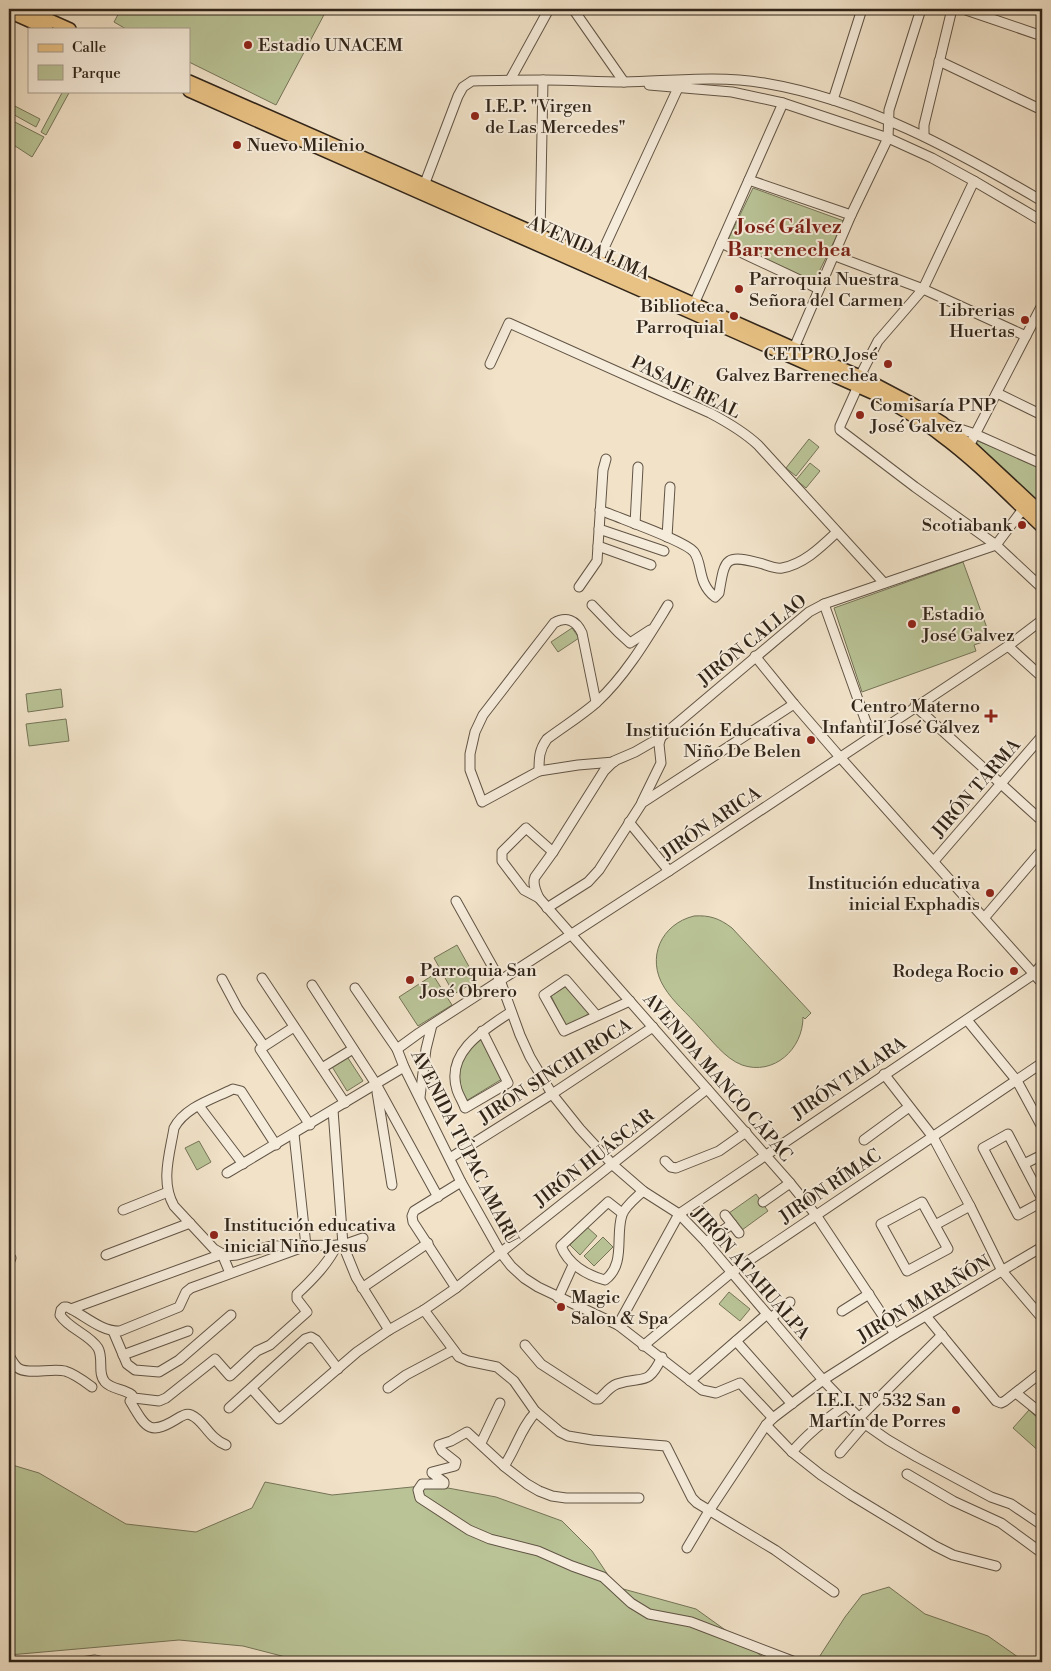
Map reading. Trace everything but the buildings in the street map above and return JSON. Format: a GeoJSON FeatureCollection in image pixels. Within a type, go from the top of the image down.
{"type":"FeatureCollection","features":[{"type":"Feature","properties":{"kind":"main road"},"geometry":{"type":"LineString","coordinates":[[25,9],[68,28]]}},
{"type":"Feature","properties":{"kind":"main road"},"geometry":{"type":"LineString","coordinates":[[9,12],[45,28]]}},
{"type":"Feature","properties":{"kind":"main road"},"geometry":{"type":"LineString","coordinates":[[190,81],[423,189]]}},
{"type":"Feature","properties":{"kind":"main road"},"geometry":{"type":"LineString","coordinates":[[190,91],[423,189]]}},
{"type":"Feature","properties":{"kind":"main road","name":"AVENIDA LIMA"},"geometry":{"type":"LineString","coordinates":[[423,189],[540,235],[794,348],[859,381],[967,450],[1042,513]]}},
{"type":"Feature","properties":{"kind":"main road","name":"AVENIDA LIMA"},"geometry":{"type":"LineString","coordinates":[[423,189],[913,404],[942,424],[1042,527]]}},
{"type":"Feature","properties":{"kind":"street"},"geometry":{"type":"LineString","coordinates":[[510,80],[549,9]]}},
{"type":"Feature","properties":{"kind":"street"},"geometry":{"type":"LineString","coordinates":[[573,9],[624,82]]}},
{"type":"Feature","properties":{"kind":"street"},"geometry":{"type":"LineString","coordinates":[[833,100],[862,9]]}},
{"type":"Feature","properties":{"kind":"street"},"geometry":{"type":"LineString","coordinates":[[794,348],[851,215],[888,138],[889,110],[921,9]]}},
{"type":"Feature","properties":{"kind":"street"},"geometry":{"type":"LineString","coordinates":[[924,136],[924,125],[952,9]]}},
{"type":"Feature","properties":{"kind":"street"},"geometry":{"type":"LineString","coordinates":[[963,9],[1042,36]]}},
{"type":"Feature","properties":{"kind":"street"},"geometry":{"type":"LineString","coordinates":[[939,61],[1042,110]]}},
{"type":"Feature","properties":{"kind":"street"},"geometry":{"type":"LineString","coordinates":[[624,82],[687,78],[737,79],[790,88],[833,100],[888,120],[924,136],[1042,201]]}},
{"type":"Feature","properties":{"kind":"street"},"geometry":{"type":"LineString","coordinates":[[540,235],[543,80]]}},
{"type":"Feature","properties":{"kind":"street"},"geometry":{"type":"LineString","coordinates":[[423,189],[463,87],[472,81],[624,82],[732,92],[783,103],[888,138],[932,158],[1042,221]]}},
{"type":"Feature","properties":{"kind":"street"},"geometry":{"type":"LineString","coordinates":[[598,261],[678,88]]}},
{"type":"Feature","properties":{"kind":"street"},"geometry":{"type":"LineString","coordinates":[[694,304],[783,103]]}},
{"type":"Feature","properties":{"kind":"street"},"geometry":{"type":"LineString","coordinates":[[749,180],[851,215]]}},
{"type":"Feature","properties":{"kind":"street"},"geometry":{"type":"LineString","coordinates":[[974,181],[923,289],[878,341],[859,381],[840,430],[915,487],[996,544],[1042,588]]}},
{"type":"Feature","properties":{"kind":"street"},"geometry":{"type":"LineString","coordinates":[[721,243],[819,289]]}},
{"type":"Feature","properties":{"kind":"street"},"geometry":{"type":"LineString","coordinates":[[834,256],[923,289],[1026,336]]}},
{"type":"Feature","properties":{"kind":"street"},"geometry":{"type":"LineString","coordinates":[[967,450],[1041,310]]}},
{"type":"Feature","properties":{"kind":"street","name":"PASAJE REAL"},"geometry":{"type":"LineString","coordinates":[[490,364],[509,323],[710,413],[747,435],[884,583]]}},
{"type":"Feature","properties":{"kind":"street"},"geometry":{"type":"LineString","coordinates":[[997,393],[1042,415]]}},
{"type":"Feature","properties":{"kind":"street"},"geometry":{"type":"LineString","coordinates":[[942,424],[975,434],[1042,464]]}},
{"type":"Feature","properties":{"kind":"street"},"geometry":{"type":"LineString","coordinates":[[579,587],[595,565],[603,470],[606,459]]}},
{"type":"Feature","properties":{"kind":"street"},"geometry":{"type":"LineString","coordinates":[[635,524],[638,467]]}},
{"type":"Feature","properties":{"kind":"street"},"geometry":{"type":"LineString","coordinates":[[667,537],[670,488]]}},
{"type":"Feature","properties":{"kind":"street"},"geometry":{"type":"LineString","coordinates":[[996,544],[1023,509]]}},
{"type":"Feature","properties":{"kind":"street"},"geometry":{"type":"LineString","coordinates":[[600,510],[667,537],[692,550],[696,556],[701,578],[715,597],[719,593],[724,567],[727,562],[733,559],[748,560],[775,568],[783,568],[807,558],[837,532]]}},
{"type":"Feature","properties":{"kind":"street"},"geometry":{"type":"LineString","coordinates":[[599,529],[664,551]]}},
{"type":"Feature","properties":{"kind":"street","name":"JIRÓN CALLAO"},"geometry":{"type":"LineString","coordinates":[[614,762],[661,736],[809,612],[824,604],[996,544]]}},
{"type":"Feature","properties":{"kind":"street"},"geometry":{"type":"LineString","coordinates":[[598,546],[651,565]]}},
{"type":"Feature","properties":{"kind":"street"},"geometry":{"type":"LineString","coordinates":[[824,604],[871,736]]}},
{"type":"Feature","properties":{"kind":"street"},"geometry":{"type":"LineString","coordinates":[[592,605],[630,643],[653,629]]}},
{"type":"Feature","properties":{"kind":"street"},"geometry":{"type":"LineString","coordinates":[[539,771],[539,756],[547,739],[596,702],[639,651],[668,605]]}},
{"type":"Feature","properties":{"kind":"street"},"geometry":{"type":"LineString","coordinates":[[596,702],[579,626],[572,620],[565,618],[560,620],[554,623],[484,715],[474,732],[470,754],[470,770],[482,802],[539,771],[614,762]]}},
{"type":"Feature","properties":{"kind":"street","name":"JIRÓN ARICA"},"geometry":{"type":"LineString","coordinates":[[396,1049],[1008,646],[1042,620]]}},
{"type":"Feature","properties":{"kind":"street"},"geometry":{"type":"LineString","coordinates":[[1008,646],[1042,677]]}},
{"type":"Feature","properties":{"kind":"street"},"geometry":{"type":"LineString","coordinates":[[756,656],[839,756],[985,917],[1042,983]]}},
{"type":"Feature","properties":{"kind":"street"},"geometry":{"type":"LineString","coordinates":[[642,803],[794,704]]}},
{"type":"Feature","properties":{"kind":"street"},"geometry":{"type":"LineString","coordinates":[[916,706],[1042,821]]}},
{"type":"Feature","properties":{"kind":"street"},"geometry":{"type":"LineString","coordinates":[[547,908],[588,882],[598,870],[642,803],[658,770],[661,762],[659,744],[661,736]]}},
{"type":"Feature","properties":{"kind":"street","name":"JIRÓN TARMA"},"geometry":{"type":"LineString","coordinates":[[934,861],[1042,736]]}},
{"type":"Feature","properties":{"kind":"street"},"geometry":{"type":"LineString","coordinates":[[539,898],[534,881],[604,771],[614,762]]}},
{"type":"Feature","properties":{"kind":"street"},"geometry":{"type":"LineString","coordinates":[[658,770],[671,784]]}},
{"type":"Feature","properties":{"kind":"street"},"geometry":{"type":"LineString","coordinates":[[629,822],[669,871]]}},
{"type":"Feature","properties":{"kind":"street","name":"AVENIDA MANCO CÁPAC"},"geometry":{"type":"LineString","coordinates":[[553,852],[526,828],[502,852],[501,856],[502,861],[524,890],[539,898],[790,1183],[816,1215],[895,1334]]}},
{"type":"Feature","properties":{"kind":"street"},"geometry":{"type":"LineString","coordinates":[[985,917],[1042,850]]}},
{"type":"Feature","properties":{"kind":"street","name":"JIRÓN ATAHUALPA"},"geometry":{"type":"LineString","coordinates":[[456,901],[500,980],[530,1057],[552,1094],[612,1165],[643,1191],[679,1214],[706,1242],[823,1380],[862,1421],[888,1440],[917,1457],[991,1497],[1011,1504],[1042,1525]]}},
{"type":"Feature","properties":{"kind":"street","name":"JIRÓN TALARA"},"geometry":{"type":"LineString","coordinates":[[618,1325],[679,1214],[1034,974],[1042,964]]}},
{"type":"Feature","properties":{"kind":"street"},"geometry":{"type":"LineString","coordinates":[[262,978],[345,1103]]}},
{"type":"Feature","properties":{"kind":"street"},"geometry":{"type":"LineString","coordinates":[[222,979],[238,1009],[264,1046]]}},
{"type":"Feature","properties":{"kind":"street"},"geometry":{"type":"LineString","coordinates":[[597,1016],[566,980],[544,995],[564,1031],[597,1016],[630,1001]]}},
{"type":"Feature","properties":{"kind":"street"},"geometry":{"type":"LineString","coordinates":[[312,985],[376,1084],[438,1197]]}},
{"type":"Feature","properties":{"kind":"street","name":"AVENIDA TÚPAC AMARU"},"geometry":{"type":"LineString","coordinates":[[355,988],[396,1049],[461,1182],[511,1266],[524,1278],[558,1298],[618,1325],[702,1390],[716,1393],[740,1383],[770,1421]]}},
{"type":"Feature","properties":{"kind":"street"},"geometry":{"type":"LineString","coordinates":[[482,1031],[508,1083],[465,1108],[456,1089],[455,1074],[460,1057],[472,1040],[482,1031],[511,1012]]}},
{"type":"Feature","properties":{"kind":"street"},"geometry":{"type":"LineString","coordinates":[[967,1020],[1017,1081],[1042,1127]]}},
{"type":"Feature","properties":{"kind":"street"},"geometry":{"type":"LineString","coordinates":[[420,1098],[426,1049],[432,1025]]}},
{"type":"Feature","properties":{"kind":"street"},"geometry":{"type":"LineString","coordinates":[[294,1026],[260,1049],[310,1125]]}},
{"type":"Feature","properties":{"kind":"street","name":"JIRÓN SINCHI ROCA"},"geometry":{"type":"LineString","coordinates":[[450,1158],[552,1094],[652,1027]]}},
{"type":"Feature","properties":{"kind":"street"},"geometry":{"type":"LineString","coordinates":[[322,1068],[353,1049]]}},
{"type":"Feature","properties":{"kind":"street","name":"JIRÓN RÍMAC"},"geometry":{"type":"LineString","coordinates":[[643,1346],[732,1272],[1042,1063]]}},
{"type":"Feature","properties":{"kind":"street"},"geometry":{"type":"LineString","coordinates":[[228,1173],[404,1067]]}},
{"type":"Feature","properties":{"kind":"street"},"geometry":{"type":"LineString","coordinates":[[884,1074],[933,1137],[1002,1271],[1042,1318]]}},
{"type":"Feature","properties":{"kind":"street"},"geometry":{"type":"LineString","coordinates":[[376,1084],[392,1185]]}},
{"type":"Feature","properties":{"kind":"street"},"geometry":{"type":"LineString","coordinates":[[276,1145],[238,1089],[233,1089],[184,1114],[174,1128],[167,1175],[168,1192],[174,1206],[214,1249],[222,1254],[232,1256],[270,1246],[340,1245],[363,1238]]}},
{"type":"Feature","properties":{"kind":"street","name":"JIRÓN HUÁSCAR"},"geometry":{"type":"LineString","coordinates":[[252,1389],[279,1419],[357,1352],[456,1288],[707,1089]]}},
{"type":"Feature","properties":{"kind":"street"},"geometry":{"type":"LineString","coordinates":[[200,1106],[243,1164]]}},
{"type":"Feature","properties":{"kind":"street"},"geometry":{"type":"LineString","coordinates":[[864,1140],[909,1107]]}},
{"type":"Feature","properties":{"kind":"street"},"geometry":{"type":"LineString","coordinates":[[333,1110],[340,1245],[362,1288],[389,1330]]}},
{"type":"Feature","properties":{"kind":"street"},"geometry":{"type":"LineString","coordinates":[[665,1161],[671,1167],[681,1166],[718,1151],[746,1132]]}},
{"type":"Feature","properties":{"kind":"street"},"geometry":{"type":"LineString","coordinates":[[294,1134],[306,1246]]}},
{"type":"Feature","properties":{"kind":"street"},"geometry":{"type":"LineString","coordinates":[[1008,1134],[1042,1200],[1018,1215],[983,1148],[1008,1134]]}},
{"type":"Feature","properties":{"kind":"street"},"geometry":{"type":"LineString","coordinates":[[1024,1164],[1042,1154]]}},
{"type":"Feature","properties":{"kind":"street"},"geometry":{"type":"LineString","coordinates":[[456,1288],[428,1242],[413,1222],[412,1216],[414,1211],[461,1182]]}},
{"type":"Feature","properties":{"kind":"street"},"geometry":{"type":"LineString","coordinates":[[763,1202],[790,1183]]}},
{"type":"Feature","properties":{"kind":"street"},"geometry":{"type":"LineString","coordinates":[[622,1213],[608,1202],[561,1246],[573,1265],[599,1278],[605,1280],[608,1277],[618,1258],[622,1213],[643,1191]]}},
{"type":"Feature","properties":{"kind":"street"},"geometry":{"type":"LineString","coordinates":[[123,1210],[168,1192]]}},
{"type":"Feature","properties":{"kind":"street"},"geometry":{"type":"LineString","coordinates":[[922,1202],[935,1225],[948,1249],[907,1272],[881,1224],[922,1202]]}},
{"type":"Feature","properties":{"kind":"street"},"geometry":{"type":"LineString","coordinates":[[935,1225],[970,1206]]}},
{"type":"Feature","properties":{"kind":"street"},"geometry":{"type":"LineString","coordinates":[[725,1215],[739,1233]]}},
{"type":"Feature","properties":{"kind":"street"},"geometry":{"type":"LineString","coordinates":[[106,1255],[190,1223]]}},
{"type":"Feature","properties":{"kind":"street"},"geometry":{"type":"LineString","coordinates":[[706,1242],[732,1224]]}},
{"type":"Feature","properties":{"kind":"street"},"geometry":{"type":"LineString","coordinates":[[362,1288],[428,1242]]}},
{"type":"Feature","properties":{"kind":"street"},"geometry":{"type":"LineString","coordinates":[[306,1246],[191,1288],[186,1292],[180,1307],[120,1331],[113,1331],[64,1307],[60,1315],[63,1320],[89,1339],[98,1350],[101,1357],[101,1374],[104,1381],[129,1393],[134,1398],[159,1401],[166,1398],[215,1359],[230,1376],[257,1351],[270,1345],[307,1312],[297,1299],[297,1294],[340,1245]]}},
{"type":"Feature","properties":{"kind":"street","name":"JIRÓN MARAÑÓN"},"geometry":{"type":"LineString","coordinates":[[770,1421],[823,1380],[895,1334],[1042,1246]]}},
{"type":"Feature","properties":{"kind":"street"},"geometry":{"type":"LineString","coordinates":[[222,1254],[230,1273]]}},
{"type":"Feature","properties":{"kind":"street"},"geometry":{"type":"LineString","coordinates":[[71,1309],[222,1254]]}},
{"type":"Feature","properties":{"kind":"street"},"geometry":{"type":"LineString","coordinates":[[558,1298],[573,1265]]}},
{"type":"Feature","properties":{"kind":"street"},"geometry":{"type":"LineString","coordinates":[[842,1311],[869,1294]]}},
{"type":"Feature","properties":{"kind":"street"},"geometry":{"type":"LineString","coordinates":[[690,1381],[736,1341],[790,1302]]}},
{"type":"Feature","properties":{"kind":"street"},"geometry":{"type":"LineString","coordinates":[[424,1310],[459,1357],[468,1361],[497,1367],[514,1381],[536,1412],[560,1432],[568,1436],[666,1446],[692,1498],[697,1503],[775,1550],[834,1592]]}},
{"type":"Feature","properties":{"kind":"street"},"geometry":{"type":"LineString","coordinates":[[113,1331],[127,1364],[135,1370],[159,1372],[179,1360],[231,1315]]}},
{"type":"Feature","properties":{"kind":"street"},"geometry":{"type":"LineString","coordinates":[[926,1316],[992,1398],[1000,1403],[1042,1372]]}},
{"type":"Feature","properties":{"kind":"street"},"geometry":{"type":"LineString","coordinates":[[123,1354],[188,1331]]}},
{"type":"Feature","properties":{"kind":"street"},"geometry":{"type":"LineString","coordinates":[[840,1453],[862,1421],[942,1335]]}},
{"type":"Feature","properties":{"kind":"street"},"geometry":{"type":"LineString","coordinates":[[229,1408],[305,1339],[311,1337],[316,1340],[338,1369]]}},
{"type":"Feature","properties":{"kind":"street"},"geometry":{"type":"LineString","coordinates":[[736,1341],[792,1404]]}},
{"type":"Feature","properties":{"kind":"street"},"geometry":{"type":"LineString","coordinates":[[525,1345],[541,1364],[595,1399],[602,1397],[608,1389],[617,1384],[643,1380],[650,1376],[662,1358]]}},
{"type":"Feature","properties":{"kind":"street"},"geometry":{"type":"LineString","coordinates":[[388,1388],[406,1375],[452,1350]]}},
{"type":"Feature","properties":{"kind":"street"},"geometry":{"type":"LineString","coordinates":[[9,1355],[16,1367],[23,1371],[52,1370],[66,1372],[83,1380],[92,1387]]}},
{"type":"Feature","properties":{"kind":"street"},"geometry":{"type":"LineString","coordinates":[[1016,1393],[1042,1414]]}},
{"type":"Feature","properties":{"kind":"street"},"geometry":{"type":"LineString","coordinates":[[134,1398],[130,1401],[140,1417],[150,1427],[157,1429],[165,1427],[188,1414],[193,1416],[212,1437],[226,1444]]}},
{"type":"Feature","properties":{"kind":"street"},"geometry":{"type":"LineString","coordinates":[[481,1444],[500,1403]]}},
{"type":"Feature","properties":{"kind":"street"},"geometry":{"type":"LineString","coordinates":[[792,1452],[816,1426],[846,1405]]}},
{"type":"Feature","properties":{"kind":"street"},"geometry":{"type":"LineString","coordinates":[[504,1466],[524,1427],[536,1412]]}},
{"type":"Feature","properties":{"kind":"street"},"geometry":{"type":"LineString","coordinates":[[687,1548],[709,1511],[770,1421],[792,1452],[821,1475],[851,1495],[953,1555],[996,1566]]}},
{"type":"Feature","properties":{"kind":"street"},"geometry":{"type":"LineString","coordinates":[[639,1498],[566,1498],[552,1496],[527,1484],[467,1432],[439,1445],[442,1451],[456,1462],[455,1466],[434,1470],[432,1473],[444,1484],[422,1484],[418,1490],[420,1498],[469,1530],[490,1539],[538,1551],[603,1577],[631,1603],[648,1614],[691,1622],[796,1662]]}},
{"type":"Feature","properties":{"kind":"street"},"geometry":{"type":"LineString","coordinates":[[906,1474],[953,1501],[1002,1523],[1042,1553]]}},
{"type":"Feature","properties":{"kind":"street"},"geometry":{"type":"LineString","coordinates":[[81,1662],[96,1660],[104,1662]]}},
{"type":"Feature","properties":{"kind":"street"},"geometry":{"type":"LineString","coordinates":[[222,1662],[248,1662]]}},
{"type":"Feature","properties":{"kind":"green space","name":"Estadio UNACEM"},"geometry":{"type":"Polygon","coordinates":[[[121,9],[322,9],[326,11],[276,105],[190,62],[190,28],[124,28],[114,22],[121,9]]]}},
{"type":"Feature","properties":{"kind":"green space"},"geometry":{"type":"Polygon","coordinates":[[[62,92],[69,92],[46,135],[41,132],[62,92]]]}},
{"type":"Feature","properties":{"kind":"green space"},"geometry":{"type":"Polygon","coordinates":[[[9,103],[40,119],[36,127],[9,112],[9,103]]]}},
{"type":"Feature","properties":{"kind":"green space"},"geometry":{"type":"Polygon","coordinates":[[[9,119],[44,137],[32,157],[9,142],[9,119]]]}},
{"type":"Feature","properties":{"kind":"green space"},"geometry":{"type":"Polygon","coordinates":[[[753,188],[844,221],[813,284],[727,242],[753,188]]]}},
{"type":"Feature","properties":{"kind":"green space"},"geometry":{"type":"Polygon","coordinates":[[[809,439],[819,447],[796,476],[786,468],[809,439]]]}},
{"type":"Feature","properties":{"kind":"green space"},"geometry":{"type":"Polygon","coordinates":[[[978,441],[1042,467],[1042,506],[976,444],[978,441]]]}},
{"type":"Feature","properties":{"kind":"green space"},"geometry":{"type":"Polygon","coordinates":[[[810,463],[820,471],[806,488],[796,480],[810,463]]]}},
{"type":"Feature","properties":{"kind":"green space","name":"Estadio José Galvez"},"geometry":{"type":"Polygon","coordinates":[[[963,562],[991,639],[974,645],[976,651],[862,692],[834,608],[963,562]]]}},
{"type":"Feature","properties":{"kind":"green space"},"geometry":{"type":"Polygon","coordinates":[[[572,628],[579,638],[558,652],[551,642],[572,628]]]}},
{"type":"Feature","properties":{"kind":"green space"},"geometry":{"type":"Polygon","coordinates":[[[61,689],[63,707],[28,712],[26,694],[61,689]]]}},
{"type":"Feature","properties":{"kind":"green space"},"geometry":{"type":"Polygon","coordinates":[[[66,719],[69,741],[29,746],[26,724],[66,719]]]}},
{"type":"Feature","properties":{"kind":"green space"},"geometry":{"type":"Polygon","coordinates":[[[694,916],[714,918],[732,928],[811,1013],[805,1019],[803,1017],[802,1029],[792,1049],[775,1063],[765,1067],[754,1067],[742,1065],[730,1058],[676,1003],[664,987],[656,965],[660,944],[665,934],[673,926],[682,920],[694,916]]]}},
{"type":"Feature","properties":{"kind":"green space"},"geometry":{"type":"Polygon","coordinates":[[[457,945],[477,981],[454,994],[434,958],[457,945]]]}},
{"type":"Feature","properties":{"kind":"green space"},"geometry":{"type":"Polygon","coordinates":[[[433,975],[452,1005],[418,1026],[399,997],[433,975]]]}},
{"type":"Feature","properties":{"kind":"green space"},"geometry":{"type":"Polygon","coordinates":[[[565,987],[590,1013],[567,1027],[551,996],[565,987]]]}},
{"type":"Feature","properties":{"kind":"green space"},"geometry":{"type":"Polygon","coordinates":[[[483,1036],[502,1079],[466,1101],[460,1079],[461,1062],[467,1051],[483,1036]]]}},
{"type":"Feature","properties":{"kind":"green space"},"geometry":{"type":"Polygon","coordinates":[[[346,1055],[363,1081],[347,1091],[331,1065],[346,1055]]]}},
{"type":"Feature","properties":{"kind":"green space"},"geometry":{"type":"Polygon","coordinates":[[[199,1141],[211,1162],[197,1170],[185,1148],[199,1141]]]}},
{"type":"Feature","properties":{"kind":"green space"},"geometry":{"type":"Polygon","coordinates":[[[756,1194],[768,1211],[742,1230],[729,1213],[756,1194]]]}},
{"type":"Feature","properties":{"kind":"green space"},"geometry":{"type":"Polygon","coordinates":[[[587,1227],[597,1236],[580,1255],[570,1245],[587,1227]]]}},
{"type":"Feature","properties":{"kind":"green space"},"geometry":{"type":"Polygon","coordinates":[[[603,1237],[613,1247],[594,1266],[584,1256],[603,1237]]]}},
{"type":"Feature","properties":{"kind":"green space"},"geometry":{"type":"Polygon","coordinates":[[[729,1292],[750,1309],[740,1321],[719,1304],[729,1292]]]}},
{"type":"Feature","properties":{"kind":"green space"},"geometry":{"type":"Polygon","coordinates":[[[1029,1410],[1042,1422],[1042,1454],[1013,1428],[1029,1410]]]}},
{"type":"Feature","properties":{"kind":"green space"},"geometry":{"type":"Polygon","coordinates":[[[9,1464],[39,1473],[126,1524],[196,1532],[252,1508],[265,1482],[332,1495],[432,1485],[496,1497],[562,1521],[592,1551],[616,1587],[696,1609],[770,1662],[305,1662],[243,1646],[179,1640],[9,1655],[9,1464]]]}},
{"type":"Feature","properties":{"kind":"green space"},"geometry":{"type":"Polygon","coordinates":[[[889,1587],[925,1614],[988,1636],[1025,1662],[816,1662],[845,1617],[862,1595],[889,1587]]]}},
{"type":"Feature","properties":{"kind":"place","name":"Estadio UNACEM"},"geometry":{"type":"Point","coordinates":[248,45]}},
{"type":"Feature","properties":{"kind":"place","name":"I.E.P. \"Virgen de Las Mercedes\""},"geometry":{"type":"Point","coordinates":[475,116]}},
{"type":"Feature","properties":{"kind":"place","name":"Nuevo Milenio"},"geometry":{"type":"Point","coordinates":[237,145]}},
{"type":"Feature","properties":{"kind":"place","name":"Parroquia Nuestra Señora del Carmen"},"geometry":{"type":"Point","coordinates":[739,289]}},
{"type":"Feature","properties":{"kind":"place","name":"Biblioteca Parroquial"},"geometry":{"type":"Point","coordinates":[734,316]}},
{"type":"Feature","properties":{"kind":"place","name":"Librerias Huertas"},"geometry":{"type":"Point","coordinates":[1025,320]}},
{"type":"Feature","properties":{"kind":"place","name":"CETPRO José Galvez Barrenechea"},"geometry":{"type":"Point","coordinates":[888,364]}},
{"type":"Feature","properties":{"kind":"place","name":"Comisaría PNP José Galvez"},"geometry":{"type":"Point","coordinates":[860,415]}},
{"type":"Feature","properties":{"kind":"place","name":"Scotiabank"},"geometry":{"type":"Point","coordinates":[1022,525]}},
{"type":"Feature","properties":{"kind":"place","name":"Estadio José Galvez"},"geometry":{"type":"Point","coordinates":[912,624]}},
{"type":"Feature","properties":{"kind":"place","name":"Centro Materno Infantil José Gálvez"},"geometry":{"type":"Point","coordinates":[991,716]}},
{"type":"Feature","properties":{"kind":"place","name":"Institución Educativa Niño De Belen"},"geometry":{"type":"Point","coordinates":[811,740]}},
{"type":"Feature","properties":{"kind":"place","name":"Institución educativa inicial Exphadis"},"geometry":{"type":"Point","coordinates":[990,893]}},
{"type":"Feature","properties":{"kind":"place","name":"Rodega Rocio"},"geometry":{"type":"Point","coordinates":[1014,971]}},
{"type":"Feature","properties":{"kind":"place","name":"Parroquia San José Obrero"},"geometry":{"type":"Point","coordinates":[410,980]}},
{"type":"Feature","properties":{"kind":"place","name":"Institución educativa inicial Niño Jesus"},"geometry":{"type":"Point","coordinates":[214,1235]}},
{"type":"Feature","properties":{"kind":"place","name":"Magic Salon & Spa"},"geometry":{"type":"Point","coordinates":[561,1307]}},
{"type":"Feature","properties":{"kind":"place","name":"I.E.I. N° 532 San Martín de Porres"},"geometry":{"type":"Point","coordinates":[956,1410]}},
{"type":"Feature","properties":{"kind":"district","name":"José Gálvez Barrenechea"},"geometry":{"type":"Point","coordinates":[789,238]}}]}
